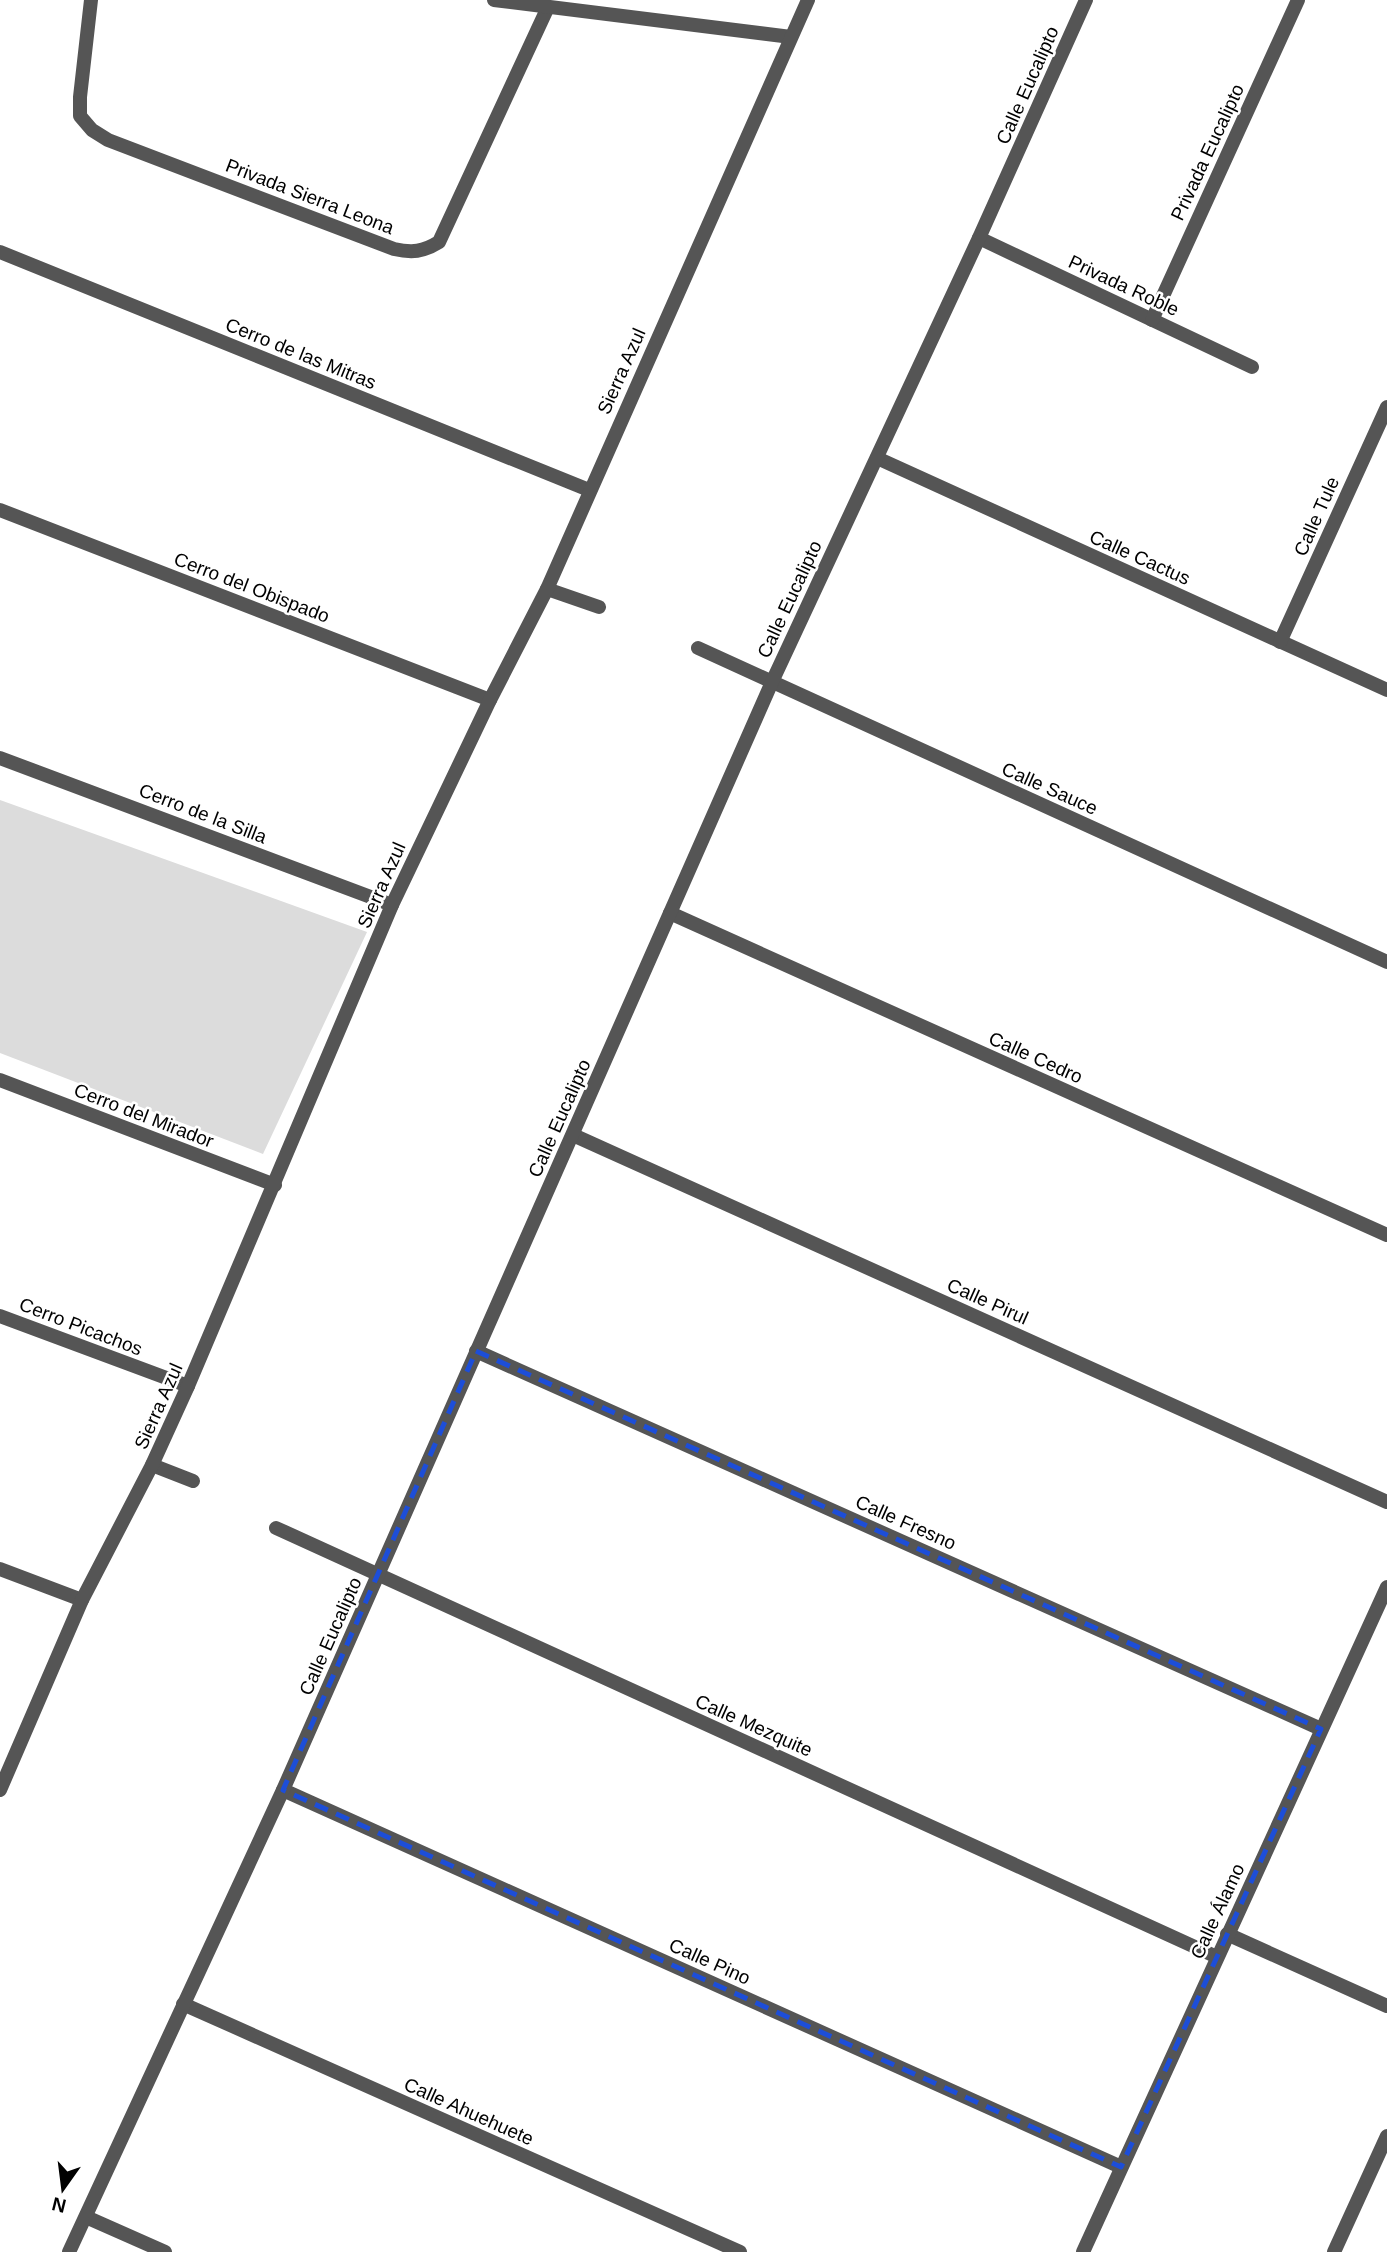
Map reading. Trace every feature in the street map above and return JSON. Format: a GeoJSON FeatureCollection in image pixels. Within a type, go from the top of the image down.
{"type":"FeatureCollection","features":[{"type":"Feature","properties":{"kind":"street","name":"Privada Sierra Leona"},"geometry":{"type":"LineString","coordinates":[[91,0],[80,116],[92,130],[108,140],[394,249],[411,253],[426,250],[439,242],[548,7]]}},
{"type":"Feature","properties":{"kind":"street"},"geometry":{"type":"LineString","coordinates":[[494,0],[791,37]]}},
{"type":"Feature","properties":{"kind":"street","name":"Sierra Azul"},"geometry":{"type":"LineString","coordinates":[[0,1790],[82,1600],[152,1465],[188,1386],[392,905],[490,699],[547,589],[808,0]]}},
{"type":"Feature","properties":{"kind":"street","name":"Calle Eucalipto"},"geometry":{"type":"LineString","coordinates":[[69,2252],[283,1790],[772,682],[979,238],[1086,0]]}},
{"type":"Feature","properties":{"kind":"street","name":"Privada Eucalipto"},"geometry":{"type":"LineString","coordinates":[[1152,320],[1298,0]]}},
{"type":"Feature","properties":{"kind":"street","name":"Privada Roble"},"geometry":{"type":"LineString","coordinates":[[979,238],[1252,367]]}},
{"type":"Feature","properties":{"kind":"street","name":"Cerro de las Mitras"},"geometry":{"type":"LineString","coordinates":[[0,252],[589,490]]}},
{"type":"Feature","properties":{"kind":"street","name":"Calle Tule"},"geometry":{"type":"LineString","coordinates":[[1280,642],[1387,407]]}},
{"type":"Feature","properties":{"kind":"street","name":"Calle Cactus"},"geometry":{"type":"LineString","coordinates":[[877,458],[1387,691]]}},
{"type":"Feature","properties":{"kind":"street","name":"Cerro del Obispado"},"geometry":{"type":"LineString","coordinates":[[0,510],[490,699]]}},
{"type":"Feature","properties":{"kind":"street"},"geometry":{"type":"LineString","coordinates":[[547,589],[599,607]]}},
{"type":"Feature","properties":{"kind":"street","name":"Calle Sauce"},"geometry":{"type":"LineString","coordinates":[[698,648],[1387,962]]}},
{"type":"Feature","properties":{"kind":"street","name":"Cerro de la Silla"},"geometry":{"type":"LineString","coordinates":[[0,758],[392,905]]}},
{"type":"Feature","properties":{"kind":"street","name":"Calle Cedro"},"geometry":{"type":"LineString","coordinates":[[670,913],[1387,1235]]}},
{"type":"Feature","properties":{"kind":"street","name":"Cerro del Mirador"},"geometry":{"type":"LineString","coordinates":[[0,1080],[275,1185]]}},
{"type":"Feature","properties":{"kind":"street","name":"Calle Pirul"},"geometry":{"type":"LineString","coordinates":[[573,1135],[1387,1502]]}},
{"type":"Feature","properties":{"kind":"street","name":"Cerro Picachos"},"geometry":{"type":"LineString","coordinates":[[0,1316],[188,1386]]}},
{"type":"Feature","properties":{"kind":"street","name":"Calle Fresno"},"geometry":{"type":"LineString","coordinates":[[475,1351],[1321,1729]]}},
{"type":"Feature","properties":{"kind":"street"},"geometry":{"type":"LineString","coordinates":[[152,1465],[193,1481]]}},
{"type":"Feature","properties":{"kind":"street","name":"Calle Mezquite"},"geometry":{"type":"LineString","coordinates":[[276,1528],[1217,1957]]}},
{"type":"Feature","properties":{"kind":"street"},"geometry":{"type":"LineString","coordinates":[[0,1569],[82,1600]]}},
{"type":"Feature","properties":{"kind":"street","name":"Calle Álamo"},"geometry":{"type":"LineString","coordinates":[[1083,2252],[1387,1587]]}},
{"type":"Feature","properties":{"kind":"street","name":"Calle Pino"},"geometry":{"type":"LineString","coordinates":[[283,1790],[1121,2167]]}},
{"type":"Feature","properties":{"kind":"street"},"geometry":{"type":"LineString","coordinates":[[1227,1934],[1387,2006]]}},
{"type":"Feature","properties":{"kind":"street","name":"Calle Ahuehuete"},"geometry":{"type":"LineString","coordinates":[[183,2004],[740,2252]]}},
{"type":"Feature","properties":{"kind":"street"},"geometry":{"type":"LineString","coordinates":[[1334,2252],[1387,2136]]}},
{"type":"Feature","properties":{"kind":"street"},"geometry":{"type":"LineString","coordinates":[[86,2217],[165,2252]]}},
{"type":"Feature","properties":{"kind":"highlighted area"},"geometry":{"type":"Polygon","coordinates":[[[476,1351],[1321,1729],[1121,2167],[283,1790],[476,1351]]]}},
{"type":"Feature","properties":{"kind":"shaded area"},"geometry":{"type":"Polygon","coordinates":[[[0,800],[367,932],[263,1154],[0,1053],[0,800]]]}}]}
